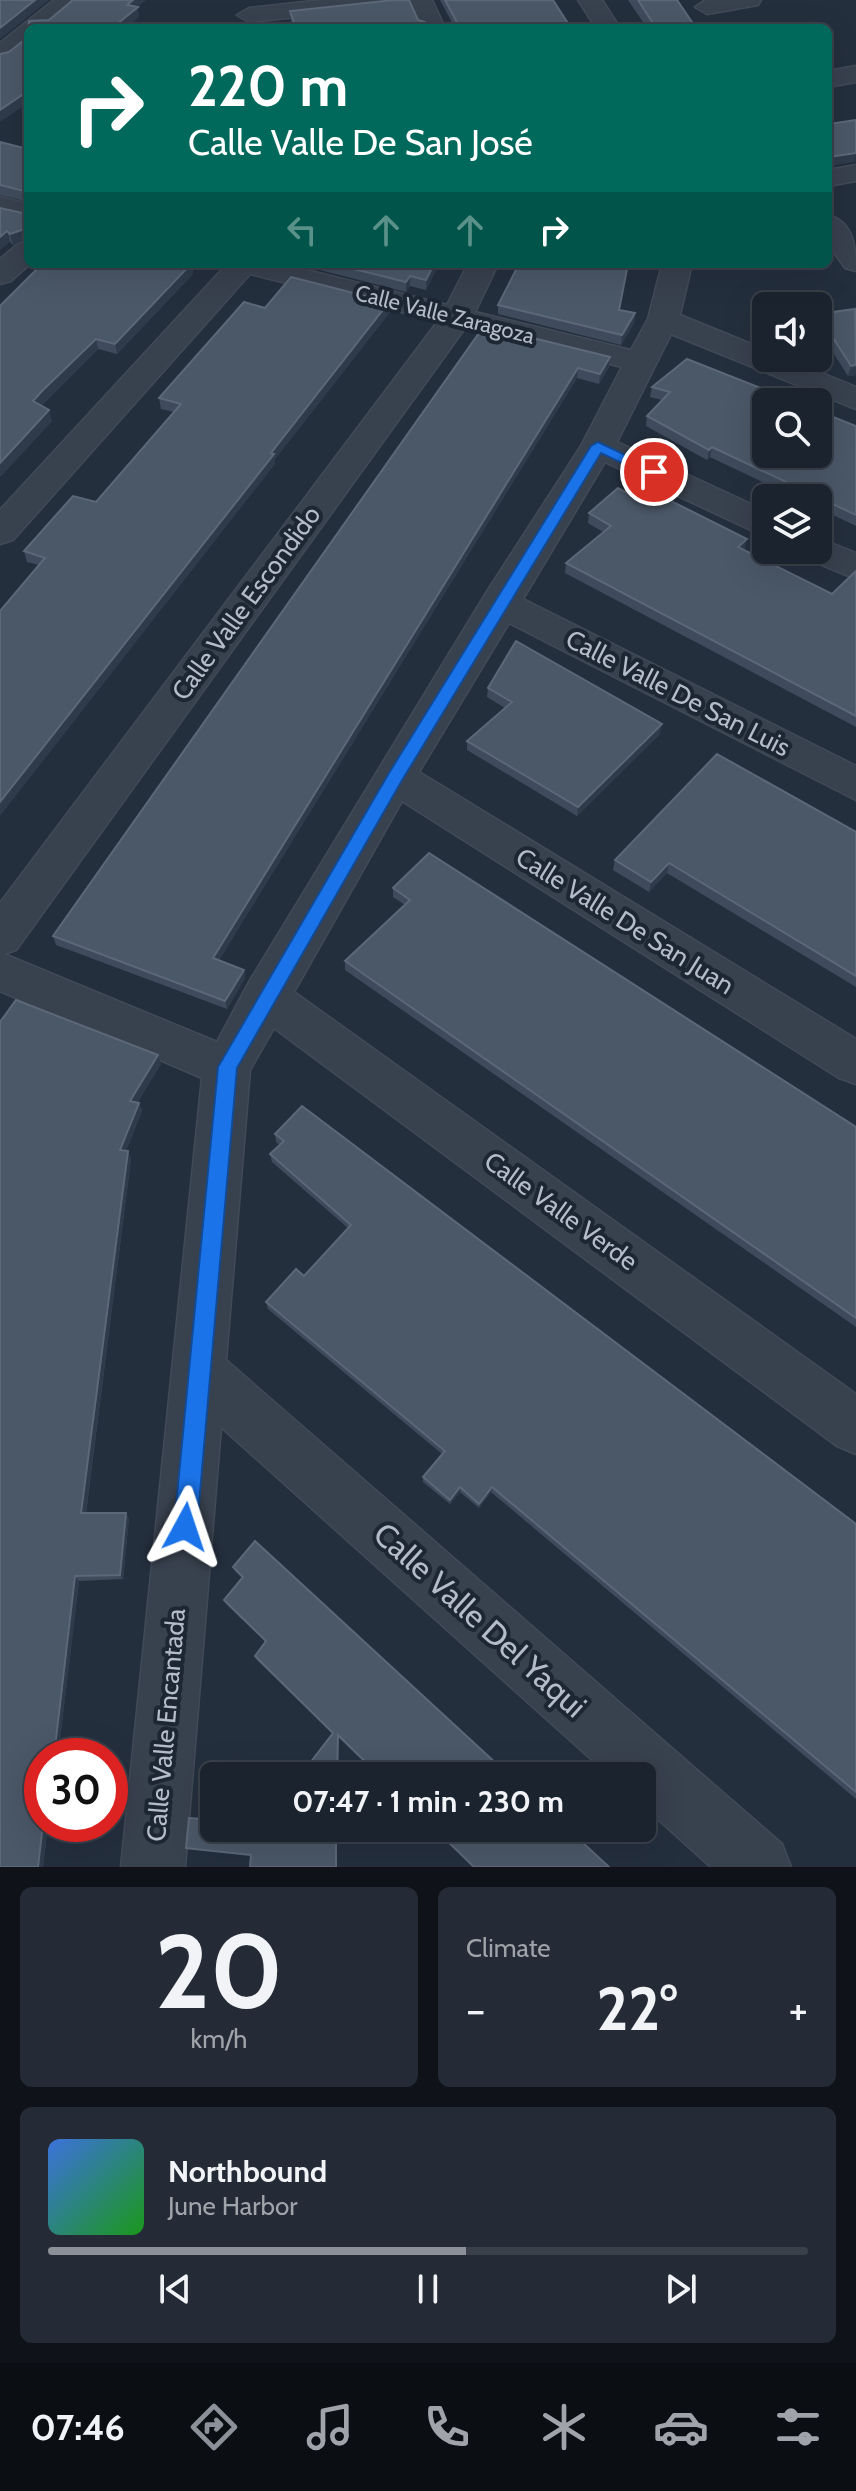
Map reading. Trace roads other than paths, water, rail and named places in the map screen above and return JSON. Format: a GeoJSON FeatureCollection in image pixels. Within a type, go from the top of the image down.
{"type":"FeatureCollection","features":[{"type":"Feature","properties":{"kind":"street"},"geometry":{"type":"LineString","coordinates":[[39,24],[69,0]]}},
{"type":"Feature","properties":{"kind":"street"},"geometry":{"type":"LineString","coordinates":[[248,14],[392,0]]}},
{"type":"Feature","properties":{"kind":"street"},"geometry":{"type":"LineString","coordinates":[[420,0],[431,24]]}},
{"type":"Feature","properties":{"kind":"street"},"geometry":{"type":"LineString","coordinates":[[590,0],[605,24]]}},
{"type":"Feature","properties":{"kind":"street"},"geometry":{"type":"LineString","coordinates":[[707,7],[749,0]]}},
{"type":"Feature","properties":{"kind":"street"},"geometry":{"type":"LineString","coordinates":[[0,55],[24,36]]}},
{"type":"Feature","properties":{"kind":"street"},"geometry":{"type":"LineString","coordinates":[[832,78],[856,74]]}},
{"type":"Feature","properties":{"kind":"street"},"geometry":{"type":"LineString","coordinates":[[832,177],[856,173]]}},
{"type":"Feature","properties":{"kind":"street"},"geometry":{"type":"LineString","coordinates":[[0,206],[24,212]]}},
{"type":"Feature","properties":{"kind":"street"},"geometry":{"type":"LineString","coordinates":[[832,229],[856,262]]}},
{"type":"Feature","properties":{"kind":"street"},"geometry":{"type":"LineString","coordinates":[[0,275],[24,254]]}},
{"type":"Feature","properties":{"kind":"street"},"geometry":{"type":"LineString","coordinates":[[0,532],[241,268]]}},
{"type":"Feature","properties":{"kind":"street","name":"Calle Valle Zaragoza"},"geometry":{"type":"LineString","coordinates":[[261,268],[643,363]]}},
{"type":"Feature","properties":{"kind":"street","name":"Calle Valle Escondido"},"geometry":{"type":"LineString","coordinates":[[0,937],[456,318],[481,268]]}},
{"type":"Feature","properties":{"kind":"street","name":"Calle Valle Encantada"},"geometry":{"type":"LineString","coordinates":[[153,1867],[227,1067],[265,996],[499,602],[598,446],[663,319],[676,268]]}},
{"type":"Feature","properties":{"kind":"street"},"geometry":{"type":"LineString","coordinates":[[663,319],[856,399]]}},
{"type":"Feature","properties":{"kind":"street"},"geometry":{"type":"LineString","coordinates":[[598,446],[752,518]]}},
{"type":"Feature","properties":{"kind":"street"},"geometry":{"type":"LineString","coordinates":[[832,556],[856,567]]}},
{"type":"Feature","properties":{"kind":"street","name":"Calle Valle De San Luis"},"geometry":{"type":"LineString","coordinates":[[499,602],[856,784]]}},
{"type":"Feature","properties":{"kind":"street","name":"Calle Valle De San Juan"},"geometry":{"type":"LineString","coordinates":[[395,777],[856,1064]]}},
{"type":"Feature","properties":{"kind":"street"},"geometry":{"type":"LineString","coordinates":[[0,971],[227,1067]]}},
{"type":"Feature","properties":{"kind":"street","name":"Calle Valle Verde"},"geometry":{"type":"LineString","coordinates":[[265,996],[856,1427]]}},
{"type":"Feature","properties":{"kind":"street","name":"Calle Valle Del Yaqui"},"geometry":{"type":"LineString","coordinates":[[200,1372],[736,1859]]}}]}
